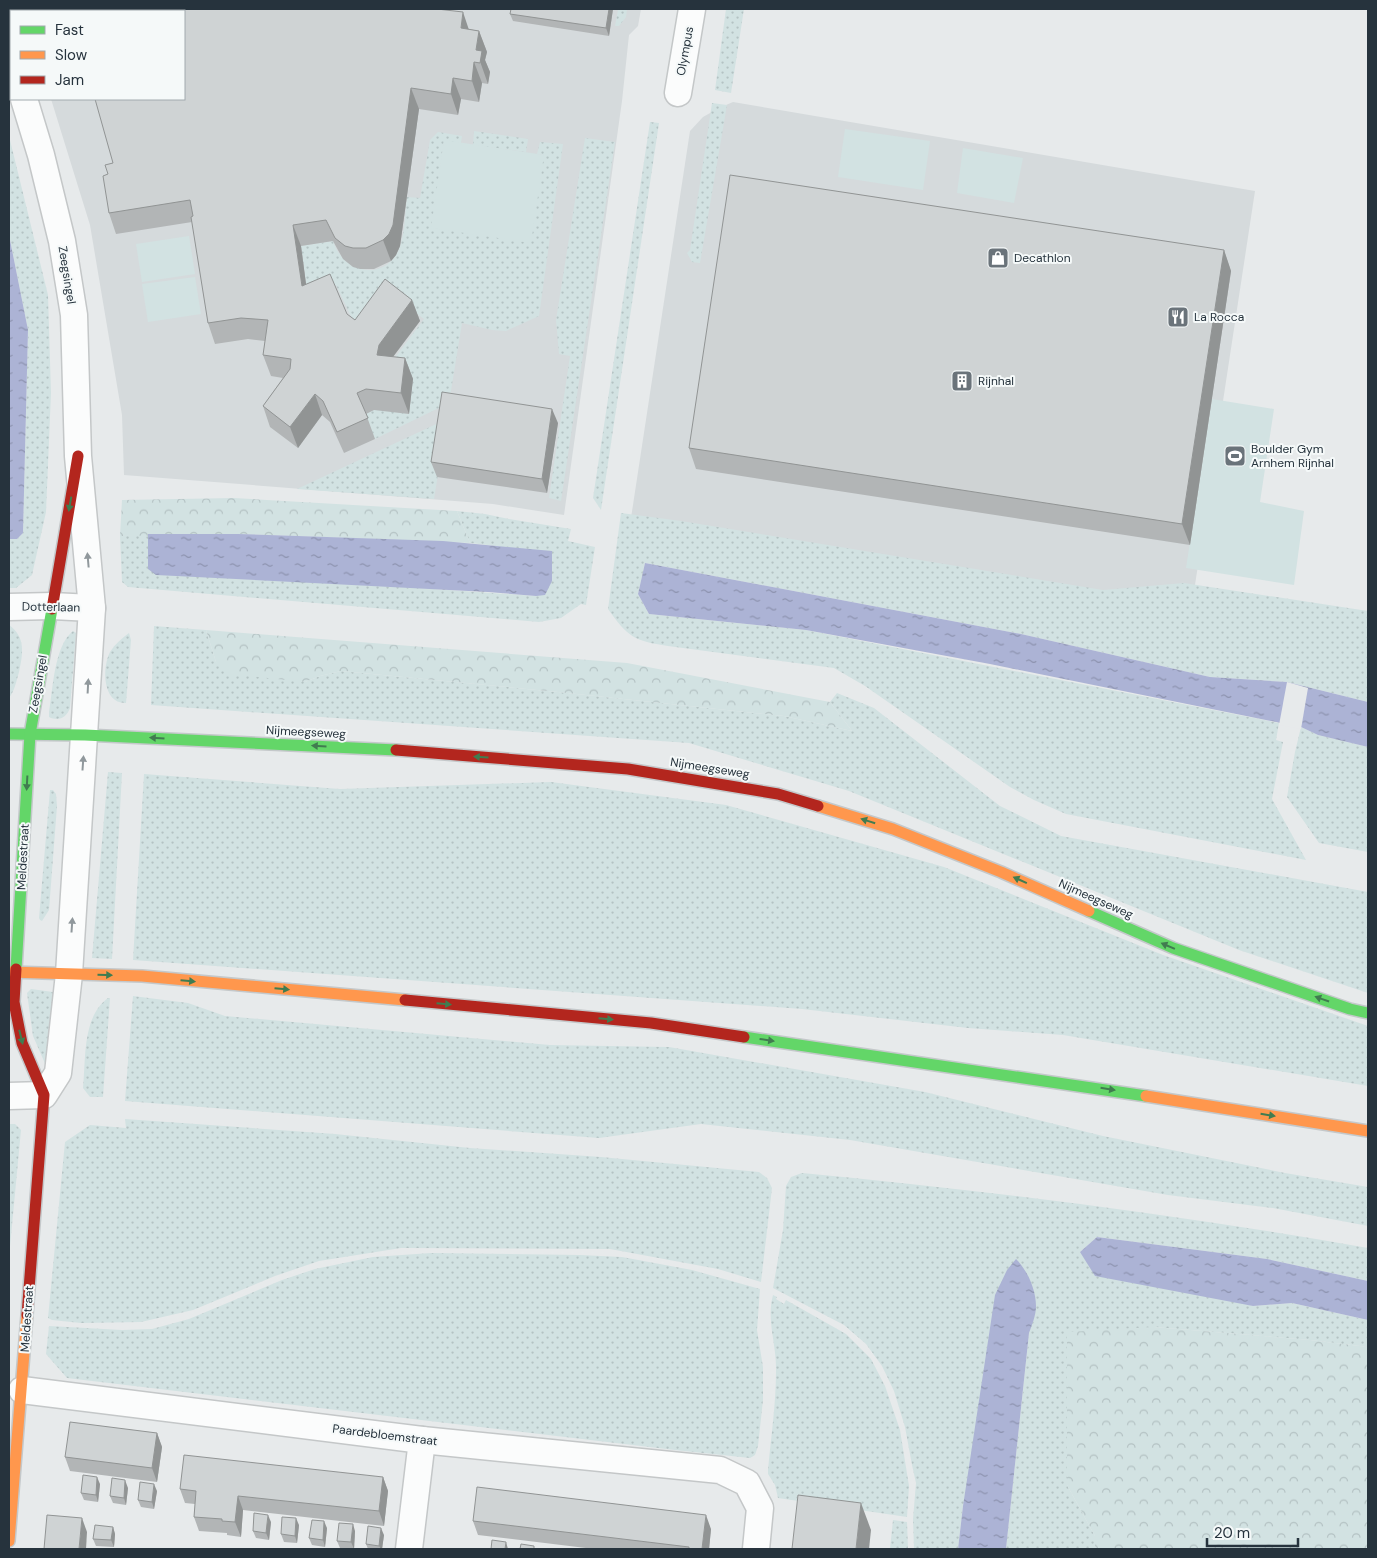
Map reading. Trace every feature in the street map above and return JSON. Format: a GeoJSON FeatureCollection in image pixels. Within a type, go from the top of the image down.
{"type":"FeatureCollection","features":[{"type":"Feature","properties":{"kind":"main road","name":"Zeegsingel"},"geometry":{"type":"LineString","coordinates":[[30,734],[78,456]]}},
{"type":"Feature","properties":{"kind":"main road","name":"Nijmeegseweg"},"geometry":{"type":"LineString","coordinates":[[9,734],[85,735],[346,747],[618,768],[778,794],[893,828],[1001,872],[1173,948],[1341,1006],[1368,1013]]}},
{"type":"Feature","properties":{"kind":"main road","name":"Meldestraat"},"geometry":{"type":"LineString","coordinates":[[9,1542],[44,1095],[22,1043],[14,1002],[13,972],[30,734]]}},
{"type":"Feature","properties":{"kind":"main road"},"geometry":{"type":"LineString","coordinates":[[13,972],[151,977],[651,1023],[1060,1082],[1368,1131]]}},
{"type":"Feature","properties":{"kind":"street","name":"Olympus"},"geometry":{"type":"LineString","coordinates":[[678,93],[692,9]]}},
{"type":"Feature","properties":{"kind":"street","name":"Zeegsingel"},"geometry":{"type":"LineString","coordinates":[[24,100],[41,154],[62,241],[74,315],[78,456],[92,608],[85,735]]}},
{"type":"Feature","properties":{"kind":"street","name":"Dotterlaan"},"geometry":{"type":"LineString","coordinates":[[9,607],[52,606],[92,608]]}},
{"type":"Feature","properties":{"kind":"street","name":"Meldestraat"},"geometry":{"type":"LineString","coordinates":[[44,1095],[58,1073],[69,974],[85,735]]}},
{"type":"Feature","properties":{"kind":"street"},"geometry":{"type":"LineString","coordinates":[[9,1096],[44,1095]]}},
{"type":"Feature","properties":{"kind":"street","name":"Paardebloemstraat"},"geometry":{"type":"LineString","coordinates":[[22,1390],[422,1440],[720,1470],[747,1483],[760,1508],[756,1549]]}},
{"type":"Feature","properties":{"kind":"street"},"geometry":{"type":"LineString","coordinates":[[409,1549],[422,1440]]}},
{"type":"Feature","properties":{"kind":"shaded area"},"geometry":{"type":"Polygon","coordinates":[[[641,9],[638,26],[629,35],[622,101],[564,515],[493,504],[124,475],[122,415],[90,225],[51,100],[185,100],[185,10],[22,10],[641,9]]]}},
{"type":"Feature","properties":{"kind":"shaded area"},"geometry":{"type":"Polygon","coordinates":[[[733,102],[1255,191],[1193,598],[1102,599],[631,518],[690,131],[703,117],[733,102]]]}},
{"type":"Feature","properties":{"kind":"green space"},"geometry":{"type":"Polygon","coordinates":[[[615,9],[627,9],[626,17],[619,26],[615,26],[618,10],[615,9]]]}},
{"type":"Feature","properties":{"kind":"green space"},"geometry":{"type":"Polygon","coordinates":[[[726,9],[744,9],[731,93],[715,90],[726,9]]]}},
{"type":"Feature","properties":{"kind":"green space"},"geometry":{"type":"Polygon","coordinates":[[[712,103],[727,105],[700,263],[692,262],[687,253],[690,250],[712,103]]]}},
{"type":"Feature","properties":{"kind":"green space"},"geometry":{"type":"Polygon","coordinates":[[[650,122],[659,123],[601,510],[593,498],[650,122]]]}},
{"type":"Feature","properties":{"kind":"green space"},"geometry":{"type":"Polygon","coordinates":[[[845,129],[930,141],[923,190],[838,177],[845,129]]]}},
{"type":"Feature","properties":{"kind":"green space"},"geometry":{"type":"Polygon","coordinates":[[[474,131],[528,139],[526,152],[473,145],[474,131]]]}},
{"type":"Feature","properties":{"kind":"green space"},"geometry":{"type":"Polygon","coordinates":[[[438,132],[462,136],[461,143],[444,141],[432,228],[544,155],[537,154],[540,142],[563,144],[539,316],[506,331],[492,330],[462,323],[449,403],[375,439],[364,414],[374,410],[388,367],[424,319],[392,295],[358,331],[336,285],[308,297],[301,246],[333,241],[344,259],[361,269],[371,270],[380,268],[388,263],[396,255],[401,243],[407,197],[420,198],[430,140],[438,132]]]}},
{"type":"Feature","properties":{"kind":"green space"},"geometry":{"type":"Polygon","coordinates":[[[9,136],[48,295],[51,393],[46,512],[32,575],[16,588],[9,588],[9,539],[17,539],[23,533],[28,330],[9,235],[9,136]]]}},
{"type":"Feature","properties":{"kind":"green space"},"geometry":{"type":"Polygon","coordinates":[[[585,138],[615,142],[561,501],[549,498],[570,356],[559,354],[556,320],[585,138]]]}},
{"type":"Feature","properties":{"kind":"green space"},"geometry":{"type":"Polygon","coordinates":[[[444,140],[544,155],[531,243],[431,228],[444,140]]]}},
{"type":"Feature","properties":{"kind":"green space"},"geometry":{"type":"Polygon","coordinates":[[[963,148],[1023,158],[1014,203],[957,193],[963,148]]]}},
{"type":"Feature","properties":{"kind":"green space"},"geometry":{"type":"Polygon","coordinates":[[[189,236],[195,274],[142,282],[136,244],[189,236]]]}},
{"type":"Feature","properties":{"kind":"green space"},"geometry":{"type":"Polygon","coordinates":[[[195,277],[201,314],[148,322],[142,284],[195,277]]]}},
{"type":"Feature","properties":{"kind":"green space","name":"Boulder Gym Arnhem Rijnhal"},"geometry":{"type":"Polygon","coordinates":[[[1212,399],[1274,409],[1260,502],[1304,511],[1294,585],[1186,568],[1212,399]]]}},
{"type":"Feature","properties":{"kind":"green space"},"geometry":{"type":"Polygon","coordinates":[[[447,419],[434,499],[297,489],[447,419]]]}},
{"type":"Feature","properties":{"kind":"green space"},"geometry":{"type":"Polygon","coordinates":[[[234,498],[457,511],[470,543],[238,534],[120,536],[122,500],[234,498]]]}},
{"type":"Feature","properties":{"kind":"green space"},"geometry":{"type":"Polygon","coordinates":[[[457,511],[571,529],[568,541],[595,547],[586,605],[581,604],[561,618],[539,622],[128,587],[122,582],[120,536],[148,534],[148,569],[536,596],[496,546],[470,543],[457,511]]]}},
{"type":"Feature","properties":{"kind":"green space"},"geometry":{"type":"Polygon","coordinates":[[[621,513],[681,521],[1103,590],[1184,583],[1368,611],[1368,702],[1287,682],[1210,677],[1021,634],[645,563],[638,594],[649,614],[806,630],[1279,723],[1276,740],[1283,742],[1272,799],[1306,860],[1066,814],[1010,787],[865,686],[834,668],[668,646],[647,642],[627,632],[608,609],[621,513]]]}},
{"type":"Feature","properties":{"kind":"green space"},"geometry":{"type":"Polygon","coordinates":[[[9,625],[21,640],[22,652],[16,683],[9,698],[9,625]]]}},
{"type":"Feature","properties":{"kind":"green space"},"geometry":{"type":"Polygon","coordinates":[[[154,626],[206,630],[216,662],[305,682],[341,671],[784,716],[852,731],[830,702],[837,693],[874,708],[1000,806],[1061,836],[1368,892],[1368,993],[1239,950],[849,791],[689,743],[151,705],[154,626]]]}},
{"type":"Feature","properties":{"kind":"green space"},"geometry":{"type":"Polygon","coordinates":[[[206,630],[627,663],[830,702],[852,731],[784,716],[341,671],[305,682],[231,674],[216,662],[206,630]]]}},
{"type":"Feature","properties":{"kind":"green space"},"geometry":{"type":"Polygon","coordinates":[[[73,631],[76,633],[70,708],[62,718],[56,719],[49,717],[55,669],[62,647],[73,631]]]}},
{"type":"Feature","properties":{"kind":"green space"},"geometry":{"type":"Polygon","coordinates":[[[129,633],[131,640],[126,703],[118,702],[112,698],[108,691],[105,675],[110,652],[129,633]]]}},
{"type":"Feature","properties":{"kind":"green space"},"geometry":{"type":"Polygon","coordinates":[[[1301,727],[1318,735],[1368,747],[1368,852],[1319,843],[1287,797],[1301,727]]]}},
{"type":"Feature","properties":{"kind":"green space"},"geometry":{"type":"Polygon","coordinates":[[[108,772],[122,773],[112,959],[92,958],[108,772]]]}},
{"type":"Feature","properties":{"kind":"green space"},"geometry":{"type":"Polygon","coordinates":[[[144,774],[340,789],[551,782],[726,805],[944,867],[1163,955],[1368,1026],[1368,1086],[1063,1035],[968,1028],[802,1009],[133,960],[144,774]]]}},
{"type":"Feature","properties":{"kind":"green space"},"geometry":{"type":"Polygon","coordinates":[[[50,790],[53,790],[56,794],[57,806],[49,910],[42,921],[39,918],[50,790]]]}},
{"type":"Feature","properties":{"kind":"green space"},"geometry":{"type":"Polygon","coordinates":[[[31,989],[53,992],[54,994],[47,1068],[33,1036],[27,993],[31,989]]]}},
{"type":"Feature","properties":{"kind":"green space"},"geometry":{"type":"Polygon","coordinates":[[[133,996],[188,1003],[225,1016],[550,1045],[669,1047],[925,1092],[1103,1136],[1285,1173],[1368,1187],[1368,1226],[1273,1208],[1168,1195],[850,1140],[701,1124],[599,1138],[125,1101],[133,996]]]}},
{"type":"Feature","properties":{"kind":"green space"},"geometry":{"type":"Polygon","coordinates":[[[110,998],[103,1097],[90,1097],[83,1088],[85,1052],[89,1027],[100,1006],[110,998]]]}},
{"type":"Feature","properties":{"kind":"green space"},"geometry":{"type":"Polygon","coordinates":[[[125,1119],[335,1134],[470,1148],[601,1157],[759,1172],[767,1178],[772,1188],[761,1282],[718,1269],[610,1249],[401,1248],[319,1261],[275,1276],[193,1310],[141,1322],[81,1323],[52,1320],[48,1318],[65,1142],[90,1125],[126,1128],[125,1119]]]}},
{"type":"Feature","properties":{"kind":"green space"},"geometry":{"type":"Polygon","coordinates":[[[9,1124],[15,1124],[21,1130],[9,1257],[9,1124]]]}},
{"type":"Feature","properties":{"kind":"green space"},"geometry":{"type":"Polygon","coordinates":[[[802,1173],[1086,1205],[1368,1248],[1368,1281],[1267,1259],[1097,1237],[1080,1252],[1253,1306],[1292,1303],[1368,1320],[1368,1347],[1310,1340],[1154,1327],[1067,1485],[1095,1536],[1095,1549],[1006,1549],[1029,1333],[1036,1306],[963,1506],[958,1549],[914,1549],[913,1519],[916,1483],[905,1427],[894,1391],[882,1366],[866,1344],[844,1325],[773,1288],[783,1230],[786,1186],[791,1177],[802,1173]]]}},
{"type":"Feature","properties":{"kind":"green space"},"geometry":{"type":"Polygon","coordinates":[[[431,1253],[622,1257],[692,1270],[760,1289],[757,1330],[763,1367],[763,1400],[758,1446],[755,1455],[750,1458],[675,1450],[67,1378],[46,1354],[49,1326],[122,1330],[152,1329],[189,1319],[282,1280],[315,1269],[373,1257],[431,1253]]]}},
{"type":"Feature","properties":{"kind":"green space"},"geometry":{"type":"Polygon","coordinates":[[[773,1295],[784,1304],[786,1300],[846,1334],[871,1359],[885,1386],[900,1430],[909,1486],[907,1517],[778,1498],[775,1485],[768,1474],[776,1383],[776,1361],[771,1323],[773,1295]]]}},
{"type":"Feature","properties":{"kind":"green space"},"geometry":{"type":"Polygon","coordinates":[[[1154,1327],[1310,1340],[1368,1347],[1368,1549],[1095,1549],[1095,1536],[1067,1485],[1067,1332],[1154,1327]]]}},
{"type":"Feature","properties":{"kind":"green space"},"geometry":{"type":"Polygon","coordinates":[[[893,1520],[907,1522],[908,1549],[890,1549],[893,1520]]]}},
{"type":"Feature","properties":{"kind":"water"},"geometry":{"type":"Polygon","coordinates":[[[9,235],[28,330],[23,533],[17,539],[9,539],[9,235]]]}},
{"type":"Feature","properties":{"kind":"water"},"geometry":{"type":"Polygon","coordinates":[[[148,534],[238,534],[443,541],[552,551],[552,581],[545,595],[536,596],[156,575],[148,569],[148,534]]]}},
{"type":"Feature","properties":{"kind":"water"},"geometry":{"type":"Polygon","coordinates":[[[645,563],[1021,634],[1210,677],[1287,682],[1368,702],[1368,747],[1318,735],[1301,727],[990,664],[806,630],[649,614],[638,594],[645,563]]]}},
{"type":"Feature","properties":{"kind":"water"},"geometry":{"type":"Polygon","coordinates":[[[1097,1237],[1267,1259],[1368,1281],[1368,1320],[1292,1303],[1253,1306],[1095,1276],[1080,1252],[1097,1237]]]}},
{"type":"Feature","properties":{"kind":"water"},"geometry":{"type":"Polygon","coordinates":[[[1016,1259],[1030,1280],[1036,1306],[1035,1316],[1029,1333],[1006,1549],[958,1549],[995,1295],[1007,1270],[1016,1259]]]}},
{"type":"Feature","properties":{"kind":"pier"},"geometry":{"type":"Polygon","coordinates":[[[1287,682],[1308,688],[1301,729],[1279,725],[1287,682]]]}},
{"type":"Feature","properties":{"kind":"building"},"geometry":{"type":"Polygon","coordinates":[[[437,9],[463,12],[461,28],[479,31],[476,50],[482,51],[480,63],[474,62],[472,81],[453,78],[451,94],[411,88],[393,225],[389,234],[383,240],[366,248],[353,248],[345,246],[335,238],[326,220],[293,225],[302,286],[330,274],[347,314],[355,320],[385,279],[412,300],[379,345],[377,355],[405,358],[401,393],[366,389],[357,393],[368,418],[337,432],[323,401],[315,394],[290,427],[263,406],[290,369],[291,359],[263,355],[268,320],[241,318],[208,323],[190,200],[109,213],[103,176],[108,174],[105,165],[113,163],[95,100],[185,100],[185,10],[84,10],[437,9]]]}},
{"type":"Feature","properties":{"kind":"building"},"geometry":{"type":"Polygon","coordinates":[[[511,9],[609,9],[606,28],[510,14],[511,9]]]}},
{"type":"Feature","properties":{"kind":"building","name":"Rijnhal"},"geometry":{"type":"Polygon","coordinates":[[[730,175],[1224,250],[1182,524],[689,448],[730,175]]]}},
{"type":"Feature","properties":{"kind":"building"},"geometry":{"type":"Polygon","coordinates":[[[442,392],[552,409],[542,479],[431,462],[442,392]]]}},
{"type":"Feature","properties":{"kind":"building"},"geometry":{"type":"Polygon","coordinates":[[[70,1422],[157,1433],[152,1468],[65,1457],[70,1422]]]}},
{"type":"Feature","properties":{"kind":"building"},"geometry":{"type":"Polygon","coordinates":[[[184,1455],[383,1477],[379,1511],[238,1496],[235,1522],[194,1517],[196,1491],[180,1489],[184,1455]]]}},
{"type":"Feature","properties":{"kind":"building"},"geometry":{"type":"Polygon","coordinates":[[[83,1475],[97,1477],[96,1495],[81,1493],[83,1475]]]}},
{"type":"Feature","properties":{"kind":"building"},"geometry":{"type":"Polygon","coordinates":[[[112,1478],[125,1480],[124,1498],[110,1496],[112,1478]]]}},
{"type":"Feature","properties":{"kind":"building"},"geometry":{"type":"Polygon","coordinates":[[[140,1482],[154,1484],[152,1502],[138,1500],[140,1482]]]}},
{"type":"Feature","properties":{"kind":"building"},"geometry":{"type":"Polygon","coordinates":[[[477,1487],[706,1515],[702,1549],[689,1549],[689,1547],[473,1521],[477,1487]]]}},
{"type":"Feature","properties":{"kind":"building"},"geometry":{"type":"Polygon","coordinates":[[[798,1495],[861,1503],[856,1549],[792,1549],[798,1495]]]}},
{"type":"Feature","properties":{"kind":"building"},"geometry":{"type":"Polygon","coordinates":[[[254,1513],[268,1515],[266,1533],[253,1531],[254,1513]]]}},
{"type":"Feature","properties":{"kind":"building"},"geometry":{"type":"Polygon","coordinates":[[[47,1515],[82,1518],[79,1549],[44,1549],[47,1515]]]}},
{"type":"Feature","properties":{"kind":"building"},"geometry":{"type":"Polygon","coordinates":[[[282,1517],[296,1518],[295,1536],[281,1534],[282,1517]]]}},
{"type":"Feature","properties":{"kind":"building"},"geometry":{"type":"Polygon","coordinates":[[[312,1520],[324,1521],[323,1540],[309,1538],[312,1520]]]}},
{"type":"Feature","properties":{"kind":"building"},"geometry":{"type":"Polygon","coordinates":[[[339,1523],[353,1524],[351,1542],[337,1541],[339,1523]]]}},
{"type":"Feature","properties":{"kind":"building"},"geometry":{"type":"Polygon","coordinates":[[[95,1525],[113,1527],[111,1540],[93,1539],[95,1525]]]}},
{"type":"Feature","properties":{"kind":"building"},"geometry":{"type":"Polygon","coordinates":[[[368,1526],[381,1528],[379,1546],[366,1544],[368,1526]]]}},
{"type":"Feature","properties":{"kind":"building"},"geometry":{"type":"Polygon","coordinates":[[[492,1540],[506,1542],[505,1549],[491,1549],[492,1540]]]}},
{"type":"Feature","properties":{"kind":"building"},"geometry":{"type":"Polygon","coordinates":[[[521,1544],[534,1546],[534,1549],[520,1549],[521,1544]]]}},
{"type":"Feature","properties":{"kind":"traffic: fast"},"geometry":{"type":"LineString","coordinates":[[16,969],[30,734],[52,609]]}},
{"type":"Feature","properties":{"kind":"traffic: fast"},"geometry":{"type":"LineString","coordinates":[[9,734],[85,735],[396,750]]}},
{"type":"Feature","properties":{"kind":"traffic: fast"},"geometry":{"type":"LineString","coordinates":[[1089,911],[1173,948],[1350,1009],[1368,1013]]}},
{"type":"Feature","properties":{"kind":"traffic: fast"},"geometry":{"type":"LineString","coordinates":[[744,1037],[1146,1096]]}},
{"type":"Feature","properties":{"kind":"traffic: slow"},"geometry":{"type":"LineString","coordinates":[[818,806],[893,829],[1001,872],[1089,911]]}},
{"type":"Feature","properties":{"kind":"traffic: slow"},"geometry":{"type":"LineString","coordinates":[[9,972],[142,976],[405,1000]]}},
{"type":"Feature","properties":{"kind":"traffic: slow"},"geometry":{"type":"LineString","coordinates":[[1146,1096],[1368,1131]]}},
{"type":"Feature","properties":{"kind":"traffic: slow"},"geometry":{"type":"LineString","coordinates":[[9,1541],[27,1315]]}},
{"type":"Feature","properties":{"kind":"traffic: jam"},"geometry":{"type":"LineString","coordinates":[[52,609],[78,456]]}},
{"type":"Feature","properties":{"kind":"traffic: jam"},"geometry":{"type":"LineString","coordinates":[[396,750],[628,769],[778,794],[818,806]]}},
{"type":"Feature","properties":{"kind":"traffic: jam"},"geometry":{"type":"LineString","coordinates":[[16,969],[14,1002],[22,1043],[44,1095],[27,1315]]}},
{"type":"Feature","properties":{"kind":"traffic: jam"},"geometry":{"type":"LineString","coordinates":[[405,1000],[651,1023],[744,1037]]}},
{"type":"Feature","properties":{"kind":"place","name":"Decathlon"},"geometry":{"type":"Point","coordinates":[998,258]}},
{"type":"Feature","properties":{"kind":"place","name":"La Rocca"},"geometry":{"type":"Point","coordinates":[1178,317]}},
{"type":"Feature","properties":{"kind":"place","name":"Rijnhal"},"geometry":{"type":"Point","coordinates":[962,381]}},
{"type":"Feature","properties":{"kind":"place","name":"Boulder Gym Arnhem Rijnhal"},"geometry":{"type":"Point","coordinates":[1235,456]}}]}
